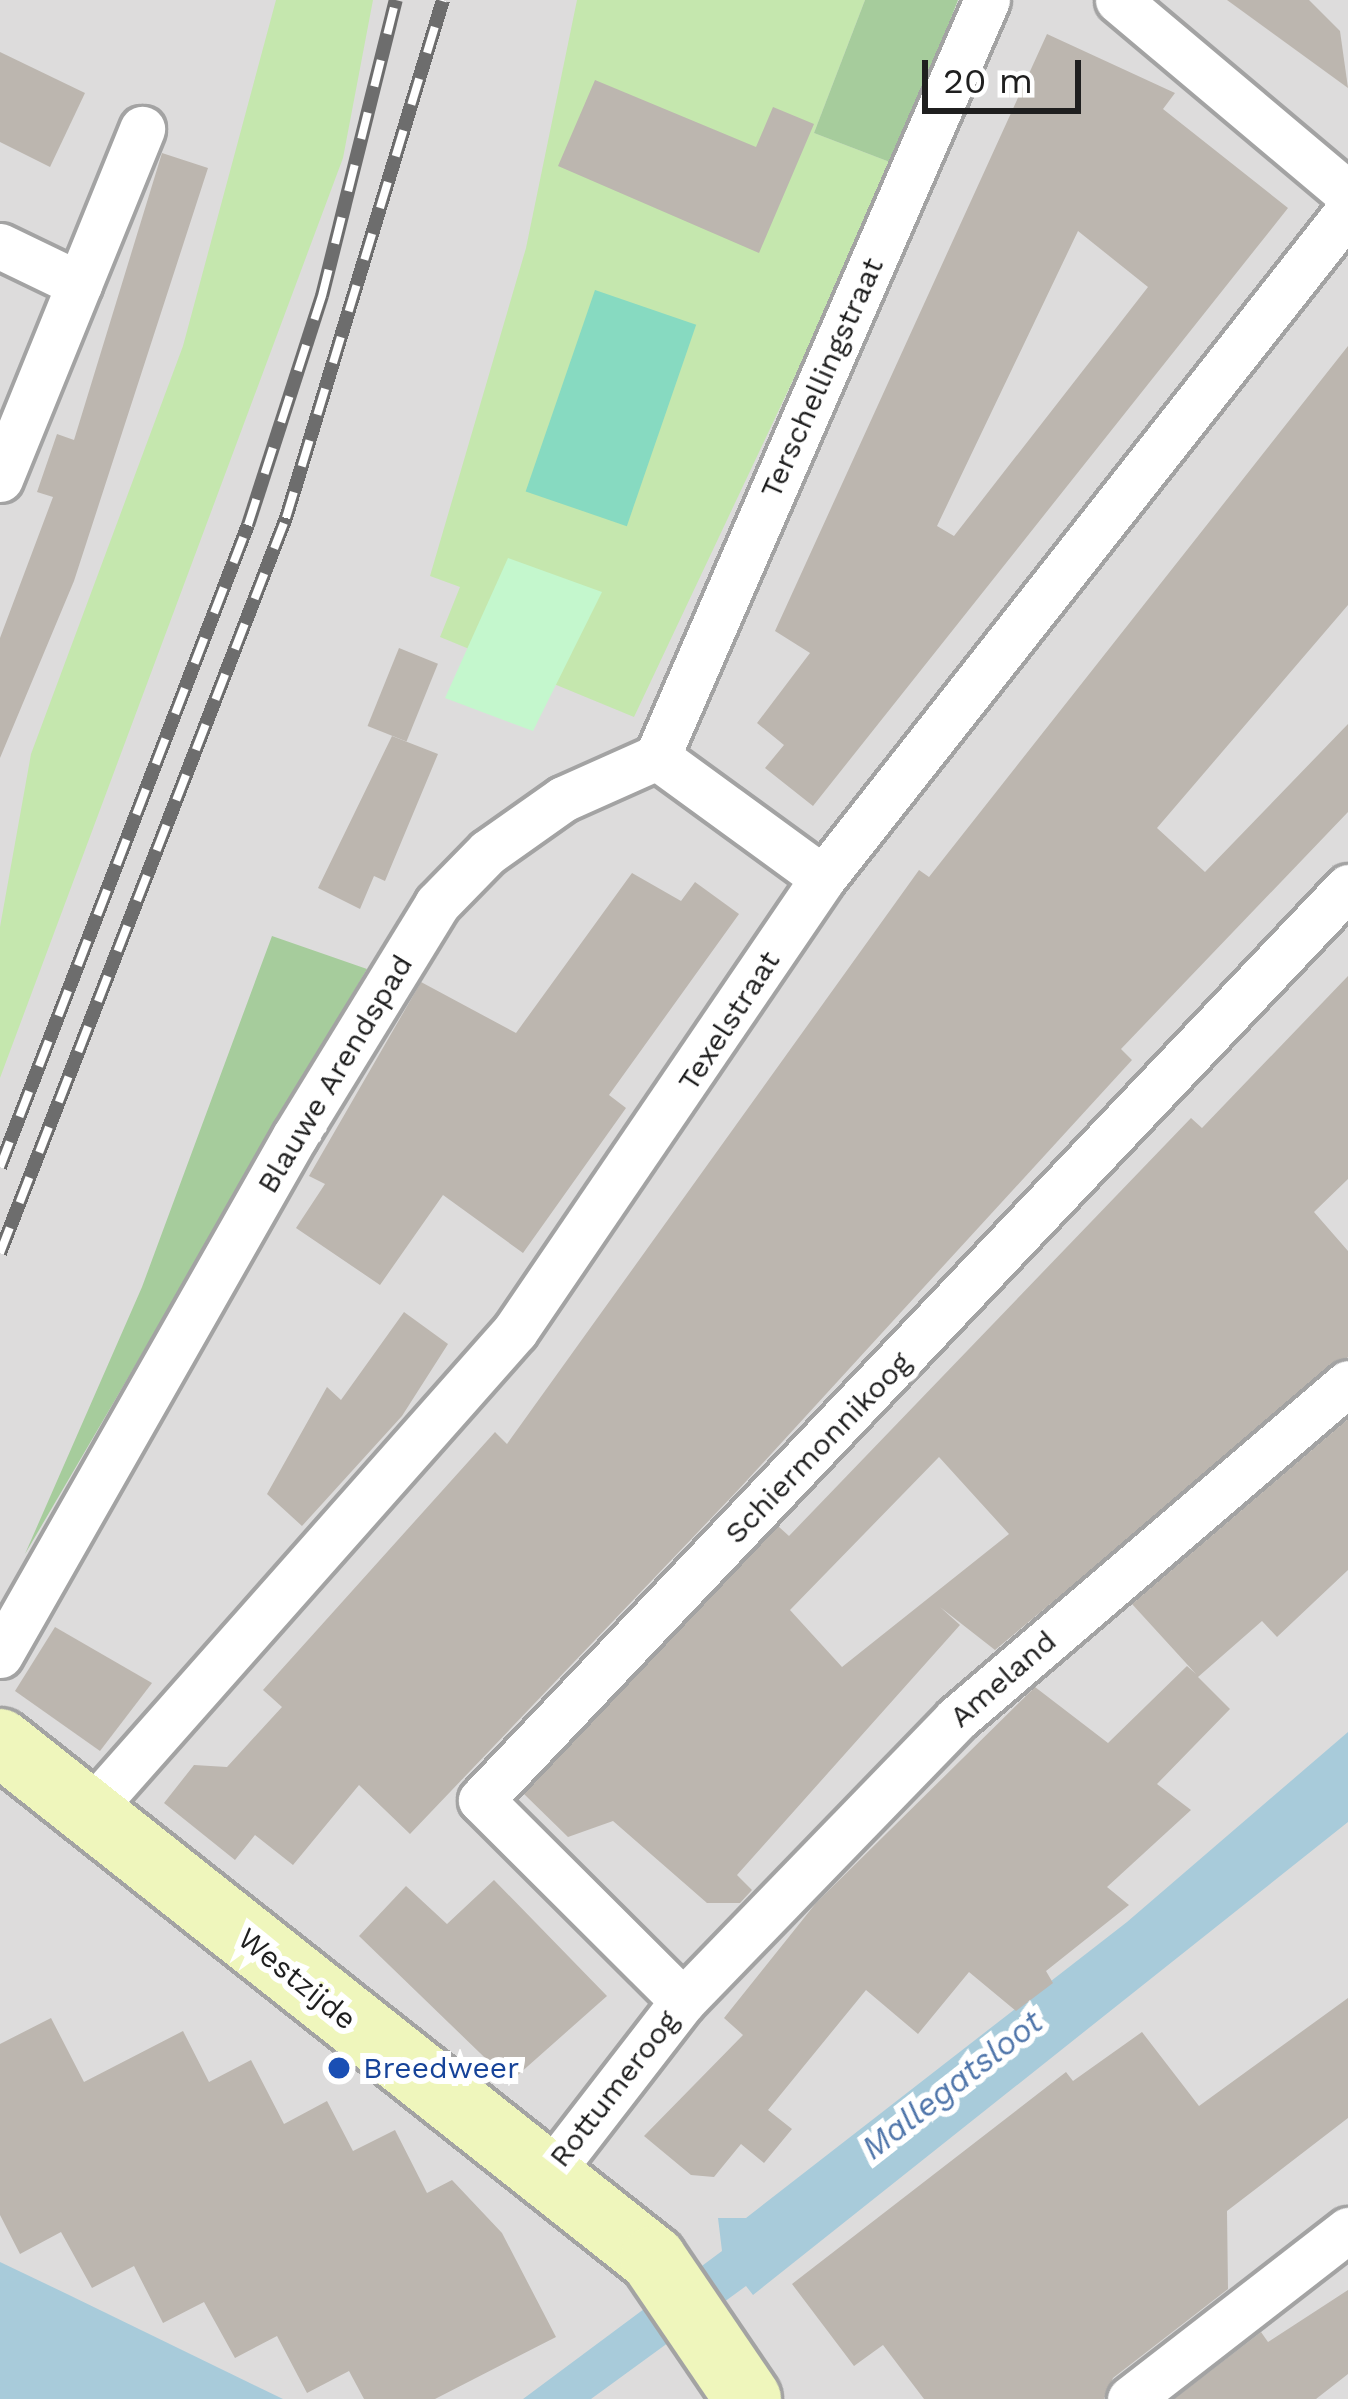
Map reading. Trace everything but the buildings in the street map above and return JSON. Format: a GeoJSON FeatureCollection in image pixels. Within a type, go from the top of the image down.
{"type":"FeatureCollection","features":[{"type":"Feature","properties":{"kind":"street","name":"Terschellingstraat"},"geometry":{"type":"LineString","coordinates":[[657,757],[987,0]]}},
{"type":"Feature","properties":{"kind":"street"},"geometry":{"type":"LineString","coordinates":[[1118,0],[1348,194]]}},
{"type":"Feature","properties":{"kind":"street"},"geometry":{"type":"LineString","coordinates":[[0,479],[142,129]]}},
{"type":"Feature","properties":{"kind":"street","name":"Texelstraat"},"geometry":{"type":"LineString","coordinates":[[89,1812],[515,1330],[823,878],[1348,211]]}},
{"type":"Feature","properties":{"kind":"street"},"geometry":{"type":"LineString","coordinates":[[0,246],[79,284]]}},
{"type":"Feature","properties":{"kind":"street"},"geometry":{"type":"LineString","coordinates":[[657,757],[823,878]]}},
{"type":"Feature","properties":{"kind":"street","name":"Blauwe Arendspad"},"geometry":{"type":"LineString","coordinates":[[0,1655],[437,904],[563,799],[657,757]]}},
{"type":"Feature","properties":{"kind":"street","name":"Schiermonnikoog"},"geometry":{"type":"LineString","coordinates":[[683,2001],[481,1800],[1348,886]]}},
{"type":"Feature","properties":{"kind":"street","name":"Ameland"},"geometry":{"type":"LineString","coordinates":[[683,2001],[956,1718],[1348,1383]]}},
{"type":"Feature","properties":{"kind":"street","name":"Westzijde"},"geometry":{"type":"LineString","coordinates":[[0,1742],[653,2259],[707,2330],[748,2399]]}},
{"type":"Feature","properties":{"kind":"street","name":"Rottumeroog"},"geometry":{"type":"LineString","coordinates":[[546,2178],[683,2001]]}},
{"type":"Feature","properties":{"kind":"street"},"geometry":{"type":"LineString","coordinates":[[1130,2399],[1348,2230]]}},
{"type":"Feature","properties":{"kind":"shaded area"},"geometry":{"type":"Polygon","coordinates":[[[0,0],[1348,0],[1348,2399],[0,2399],[0,0]]]}},
{"type":"Feature","properties":{"kind":"green space"},"geometry":{"type":"Polygon","coordinates":[[[276,0],[373,0],[343,158],[0,1078],[0,927],[31,754],[183,346],[276,0]]]}},
{"type":"Feature","properties":{"kind":"green space"},"geometry":{"type":"Polygon","coordinates":[[[577,0],[865,0],[814,133],[895,164],[634,717],[440,637],[460,587],[430,576],[526,248],[577,0]]]}},
{"type":"Feature","properties":{"kind":"green space"},"geometry":{"type":"Polygon","coordinates":[[[865,0],[958,0],[895,164],[814,133],[865,0]]]}},
{"type":"Feature","properties":{"kind":"green space"},"geometry":{"type":"Polygon","coordinates":[[[595,290],[696,325],[627,526],[526,491],[595,290]]]}},
{"type":"Feature","properties":{"kind":"green space"},"geometry":{"type":"Polygon","coordinates":[[[508,558],[602,592],[533,731],[445,698],[508,558]]]}},
{"type":"Feature","properties":{"kind":"green space"},"geometry":{"type":"Polygon","coordinates":[[[272,936],[367,969],[25,1554],[142,1287],[272,936]]]}},
{"type":"Feature","properties":{"kind":"water","name":"Mallegatsloot"},"geometry":{"type":"Polygon","coordinates":[[[1348,1732],[1348,1822],[753,2295],[746,2286],[591,2399],[523,2399],[722,2251],[718,2218],[746,2218],[1127,1922],[1348,1732]]]}},
{"type":"Feature","properties":{"kind":"water"},"geometry":{"type":"Polygon","coordinates":[[[0,2262],[67,2294],[283,2399],[0,2399],[0,2262]]]}},
{"type":"Feature","properties":{"kind":"railway"},"geometry":{"type":"LineString","coordinates":[[0,1167],[248,525],[322,296],[396,0]]}},
{"type":"Feature","properties":{"kind":"railway"},"geometry":{"type":"LineString","coordinates":[[0,1253],[286,518],[443,0]]}},
{"type":"Feature","properties":{"kind":"place","name":"Breedweer"},"geometry":{"type":"Point","coordinates":[339,2068]}}]}
